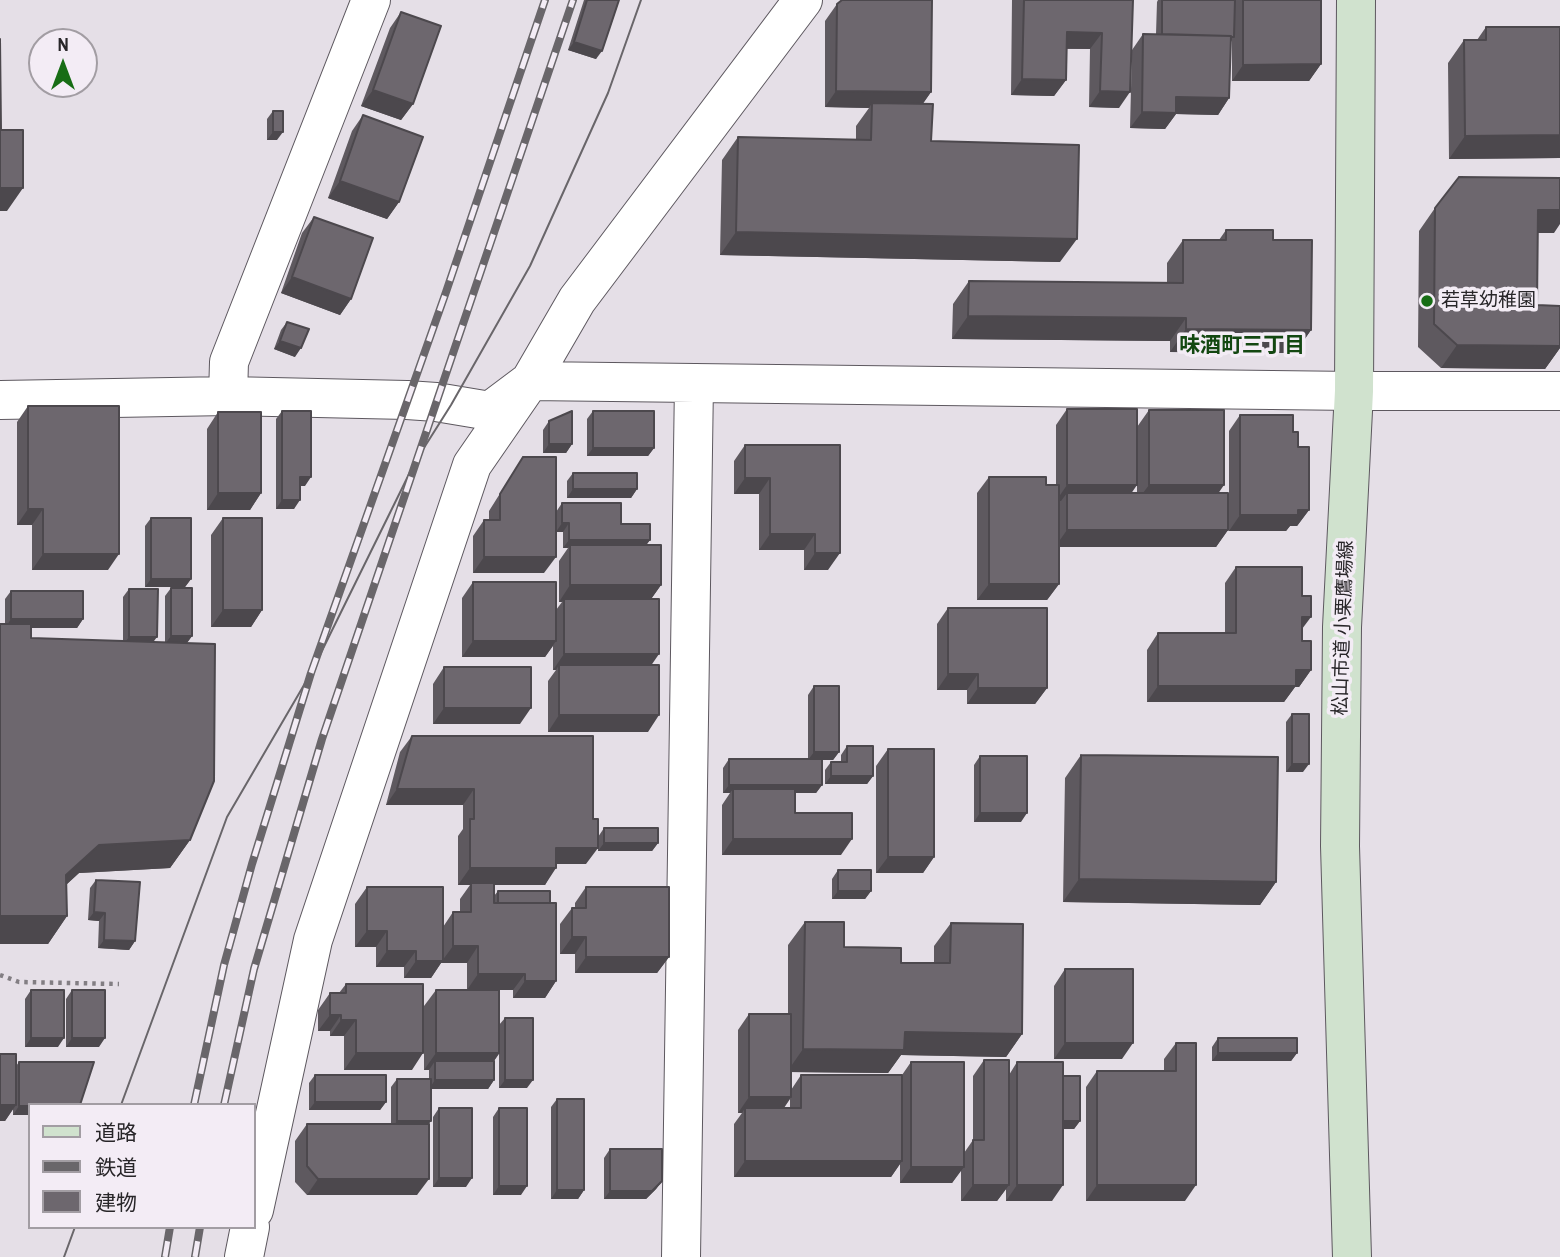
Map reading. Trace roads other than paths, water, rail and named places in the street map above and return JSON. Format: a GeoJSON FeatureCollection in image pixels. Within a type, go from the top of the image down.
{"type":"FeatureCollection","features":[{"type":"Feature","properties":{"kind":"street"},"geometry":{"type":"LineString","coordinates":[[228,396],[229,362],[371,0]]}},
{"type":"Feature","properties":{"kind":"street"},"geometry":{"type":"LineString","coordinates":[[256,1201],[313,940],[472,465],[530,381],[577,300],[803,0]]}},
{"type":"Feature","properties":{"kind":"street","name":"松山市道 小栗鷹場線"},"geometry":{"type":"LineString","coordinates":[[1352,1257],[1340,846],[1342,627],[1354,391],[1356,0]]}},
{"type":"Feature","properties":{"kind":"street"},"geometry":{"type":"LineString","coordinates":[[0,400],[228,396],[407,400],[490,411],[530,381],[1560,391]]}},
{"type":"Feature","properties":{"kind":"street"},"geometry":{"type":"LineString","coordinates":[[681,1257],[694,383]]}},
{"type":"Feature","properties":{"kind":"street"},"geometry":{"type":"LineString","coordinates":[[244,1257],[250,1229]]}},
{"type":"Feature","properties":{"kind":"tram line"},"geometry":{"type":"LineString","coordinates":[[122,1103],[227,817],[311,673],[415,462],[451,405],[530,266],[608,93],[641,0]]}},
{"type":"Feature","properties":{"kind":"tram line"},"geometry":{"type":"LineString","coordinates":[[64,1257],[74,1229]]}},
{"type":"Feature","properties":{"kind":"railway"},"geometry":{"type":"LineString","coordinates":[[194,1103],[224,965],[311,673],[446,292],[545,0]]}},
{"type":"Feature","properties":{"kind":"railway"},"geometry":{"type":"LineString","coordinates":[[224,1103],[254,969],[322,739],[573,0]]}},
{"type":"Feature","properties":{"kind":"railway"},"geometry":{"type":"LineString","coordinates":[[165,1257],[170,1229]]}},
{"type":"Feature","properties":{"kind":"railway"},"geometry":{"type":"LineString","coordinates":[[195,1257],[200,1229]]}},
{"type":"Feature","properties":{"kind":"place","name":"若草幼稚園"},"geometry":{"type":"Point","coordinates":[1427,301]}},
{"type":"Feature","properties":{"kind":"district","name":"味酒町三丁目"},"geometry":{"type":"Point","coordinates":[1242,346]}}]}
